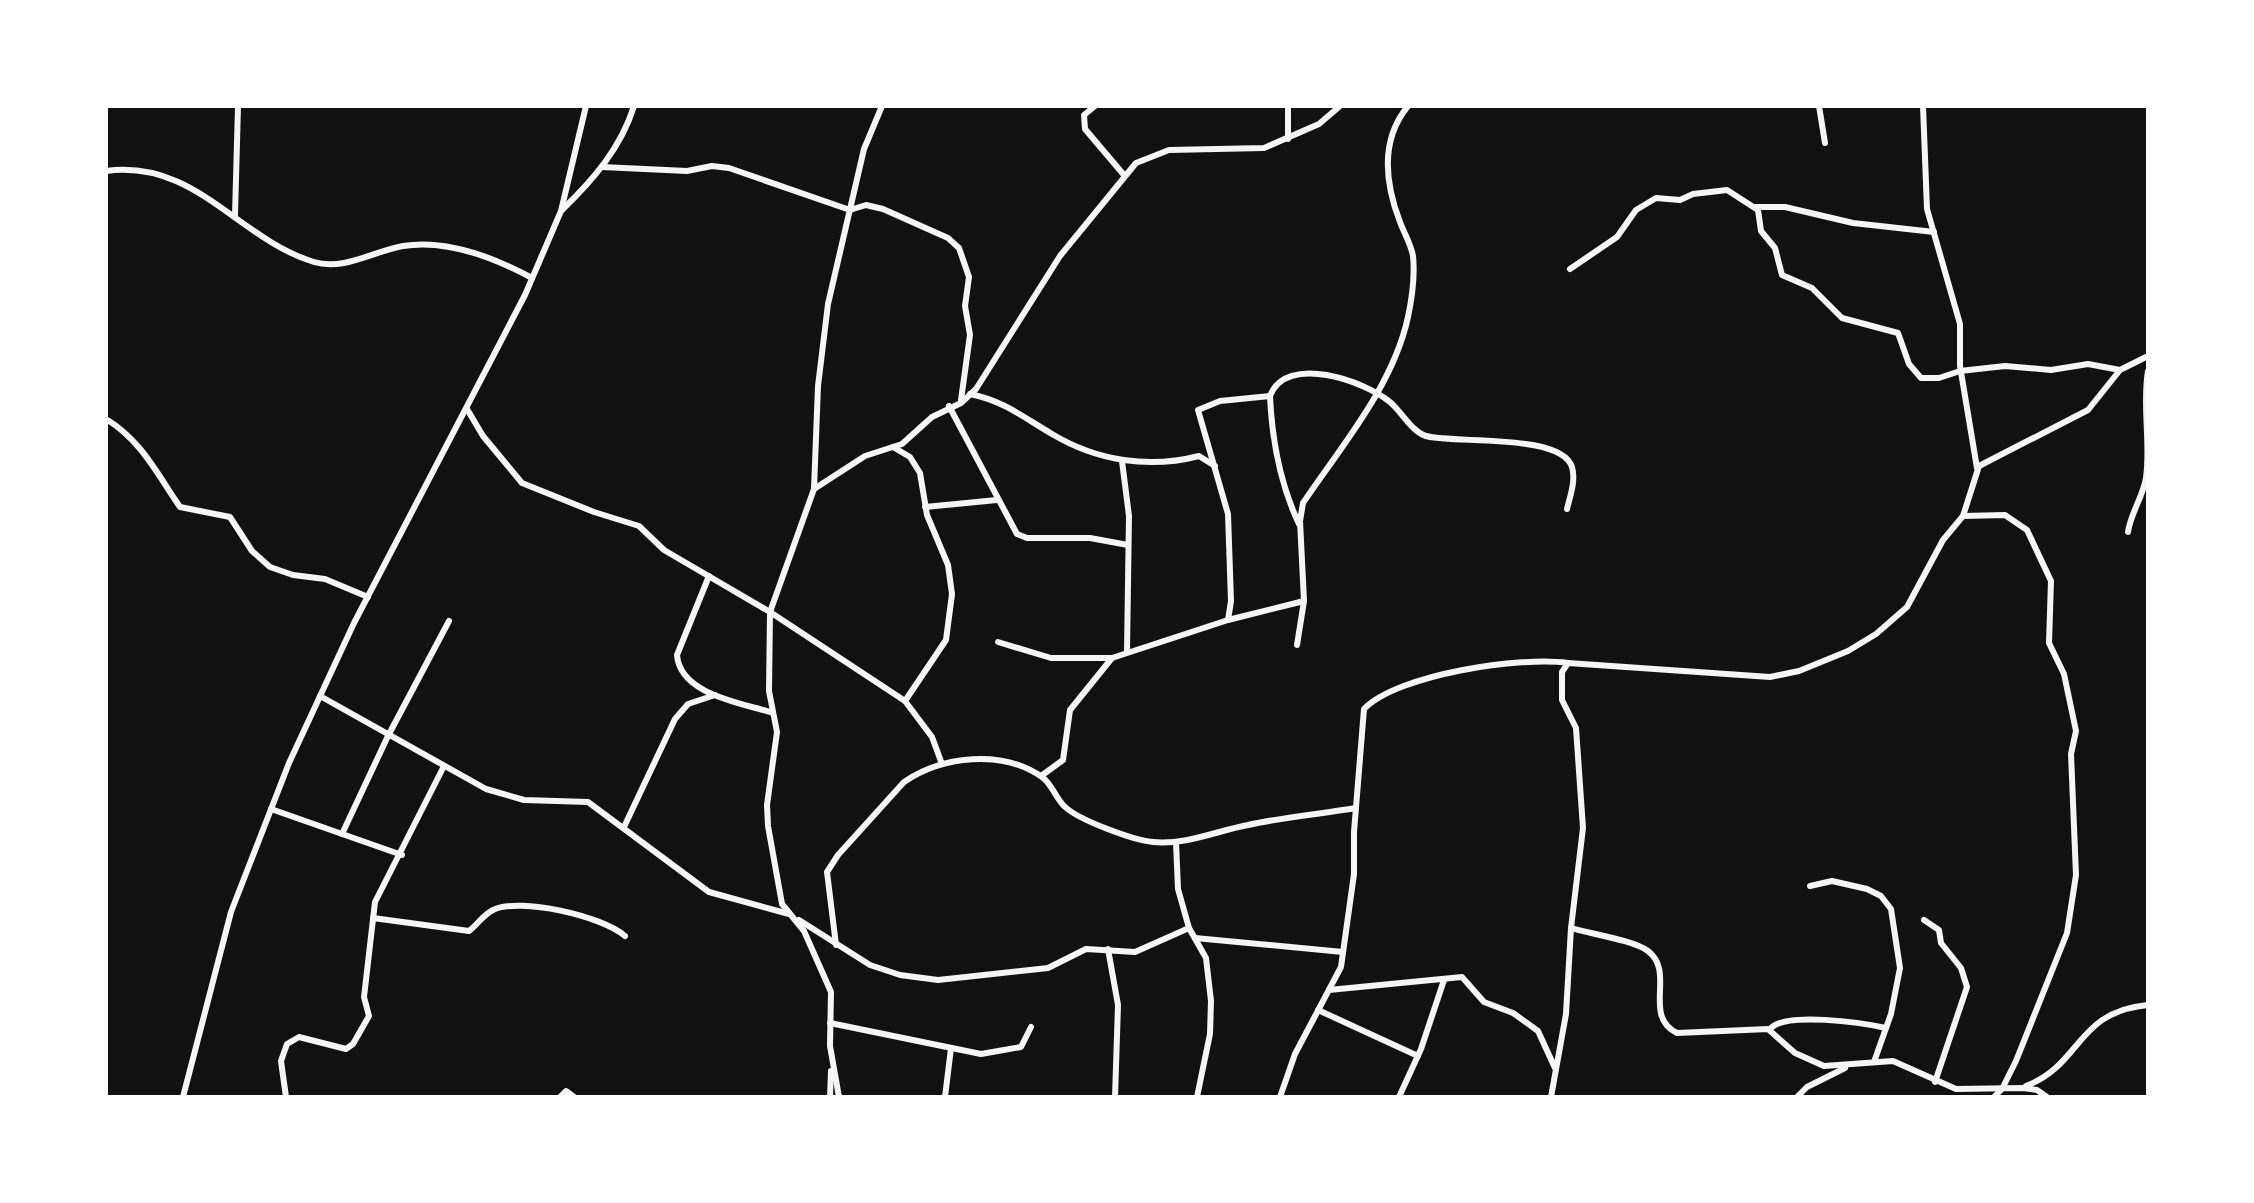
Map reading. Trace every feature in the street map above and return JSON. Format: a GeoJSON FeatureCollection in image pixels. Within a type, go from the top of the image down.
{"type":"FeatureCollection","features":[{"type":"Feature","properties":{"kind":"street"},"geometry":{"type":"LineString","coordinates":[[235,215],[238,106]]}},
{"type":"Feature","properties":{"kind":"street"},"geometry":{"type":"LineString","coordinates":[[183,1097],[222,941],[271,809],[320,696],[368,597],[532,278],[561,211],[586,106]]}},
{"type":"Feature","properties":{"kind":"street"},"geometry":{"type":"LineString","coordinates":[[561,211],[602,167],[621,140],[634,106]]}},
{"type":"Feature","properties":{"kind":"street"},"geometry":{"type":"LineString","coordinates":[[830,1097],[832,995],[804,931],[782,904],[766,814],[777,732],[769,691],[770,612],[814,489],[823,334],[864,149],[882,106]]}},
{"type":"Feature","properties":{"kind":"street"},"geometry":{"type":"LineString","coordinates":[[1095,106],[1084,115],[1083,126],[1124,175]]}},
{"type":"Feature","properties":{"kind":"street"},"geometry":{"type":"LineString","coordinates":[[1288,106],[1288,139]]}},
{"type":"Feature","properties":{"kind":"street"},"geometry":{"type":"LineString","coordinates":[[814,489],[865,456],[893,447],[970,394],[993,367],[1060,256],[1124,175],[1155,153],[1259,150],[1325,121],[1340,106]]}},
{"type":"Feature","properties":{"kind":"street"},"geometry":{"type":"LineString","coordinates":[[1297,645],[1304,601],[1300,527],[1303,503],[1376,393],[1402,342],[1411,294],[1412,252],[1391,196],[1387,162],[1397,122],[1408,106]]}},
{"type":"Feature","properties":{"kind":"street"},"geometry":{"type":"LineString","coordinates":[[1819,106],[1825,143]]}},
{"type":"Feature","properties":{"kind":"street"},"geometry":{"type":"LineString","coordinates":[[1280,1097],[1295,1054],[1341,967],[1354,874],[1362,715],[1370,703],[1427,680],[1490,664],[1530,659],[1750,677],[1786,674],[1820,664],[1868,639],[1907,607],[1943,540],[1963,516],[1977,468],[1960,371],[1961,326],[1925,200],[1923,106]]}},
{"type":"Feature","properties":{"kind":"street"},"geometry":{"type":"LineString","coordinates":[[602,167],[687,171],[712,166],[729,168],[850,210],[866,205],[883,209],[948,238],[959,248],[969,277],[965,306],[970,335],[961,403]]}},
{"type":"Feature","properties":{"kind":"street"},"geometry":{"type":"LineString","coordinates":[[106,171],[132,167],[181,182],[280,247],[316,263],[347,262],[406,246],[450,249],[487,257],[532,278]]}},
{"type":"Feature","properties":{"kind":"street"},"geometry":{"type":"LineString","coordinates":[[1570,269],[1617,237],[1636,210],[1656,198],[1680,200],[1724,189],[1755,207],[1785,207],[1853,223],[1934,232]]}},
{"type":"Feature","properties":{"kind":"street"},"geometry":{"type":"LineString","coordinates":[[1755,207],[1764,237],[1775,248],[1777,266],[1785,277],[1812,288],[1842,318],[1898,333],[1912,370],[1921,378],[1942,378],[1960,371],[2005,366],[2051,370],[2080,364],[2120,370]]}},
{"type":"Feature","properties":{"kind":"street"},"geometry":{"type":"LineString","coordinates":[[1977,468],[1991,457],[2088,410],[2120,370],[2148,356]]}},
{"type":"Feature","properties":{"kind":"street"},"geometry":{"type":"LineString","coordinates":[[2128,532],[2131,512],[2146,478],[2148,371]]}},
{"type":"Feature","properties":{"kind":"street"},"geometry":{"type":"LineString","coordinates":[[1300,527],[1282,479],[1271,427],[1270,396],[1278,384],[1302,373],[1352,382],[1376,393],[1424,436],[1521,443],[1556,451],[1568,460],[1573,471],[1567,509]]}},
{"type":"Feature","properties":{"kind":"street"},"geometry":{"type":"LineString","coordinates":[[970,394],[1005,404],[1053,435],[1106,458],[1172,463],[1199,456],[1215,466]]}},
{"type":"Feature","properties":{"kind":"street"},"geometry":{"type":"LineString","coordinates":[[1228,620],[1231,601],[1228,514],[1201,429],[1198,409],[1220,401],[1270,396]]}},
{"type":"Feature","properties":{"kind":"street"},"geometry":{"type":"LineString","coordinates":[[949,406],[1017,534],[1027,538],[1090,538],[1128,545]]}},
{"type":"Feature","properties":{"kind":"street"},"geometry":{"type":"LineString","coordinates":[[467,409],[483,436],[522,483],[639,526],[660,548],[770,612],[905,701],[927,729],[942,764]]}},
{"type":"Feature","properties":{"kind":"street"},"geometry":{"type":"LineString","coordinates":[[106,419],[123,429],[156,466],[180,507],[230,517],[252,551],[270,567],[293,575],[325,579],[368,597]]}},
{"type":"Feature","properties":{"kind":"street"},"geometry":{"type":"LineString","coordinates":[[893,447],[916,466],[925,507],[948,565],[951,613],[945,644],[905,701]]}},
{"type":"Feature","properties":{"kind":"street"},"geometry":{"type":"LineString","coordinates":[[1122,461],[1129,516],[1127,651]]}},
{"type":"Feature","properties":{"kind":"street"},"geometry":{"type":"LineString","coordinates":[[925,507],[997,500]]}},
{"type":"Feature","properties":{"kind":"street"},"geometry":{"type":"LineString","coordinates":[[1963,516],[2005,515],[2027,530],[2051,581],[2049,643],[2064,674],[2076,731],[2071,754],[2076,875],[2067,933],[2002,1089],[1994,1097]]}},
{"type":"Feature","properties":{"kind":"street"},"geometry":{"type":"LineString","coordinates":[[709,576],[677,661],[688,678],[717,695],[773,713]]}},
{"type":"Feature","properties":{"kind":"street"},"geometry":{"type":"LineString","coordinates":[[998,642],[1051,658],[1112,658],[1127,651],[1198,633],[1228,620],[1304,601]]}},
{"type":"Feature","properties":{"kind":"street"},"geometry":{"type":"LineString","coordinates":[[342,834],[388,736],[449,621]]}},
{"type":"Feature","properties":{"kind":"street"},"geometry":{"type":"LineString","coordinates":[[1041,776],[1063,760],[1070,710],[1112,658]]}},
{"type":"Feature","properties":{"kind":"street"},"geometry":{"type":"LineString","coordinates":[[1551,1097],[1566,1014],[1571,928],[1584,816],[1576,728],[1562,700],[1562,672],[1568,663]]}},
{"type":"Feature","properties":{"kind":"street"},"geometry":{"type":"LineString","coordinates":[[624,827],[667,732],[682,710],[692,702],[717,695]]}},
{"type":"Feature","properties":{"kind":"street"},"geometry":{"type":"LineString","coordinates":[[320,696],[486,789],[518,799],[585,801],[709,892],[791,915],[836,945],[882,969],[938,980],[1048,968],[1083,950],[1135,952],[1189,928]]}},
{"type":"Feature","properties":{"kind":"street"},"geometry":{"type":"LineString","coordinates":[[836,945],[826,881],[829,868],[890,795],[915,774],[942,764],[977,758],[1022,768],[1041,776],[1065,807],[1086,819],[1142,840],[1176,842],[1247,825],[1356,808]]}},
{"type":"Feature","properties":{"kind":"street"},"geometry":{"type":"LineString","coordinates":[[286,1097],[281,1061],[287,1044],[299,1037],[346,1049],[353,1044],[369,1016],[364,997],[373,918],[381,885],[402,855],[444,766]]}},
{"type":"Feature","properties":{"kind":"street"},"geometry":{"type":"LineString","coordinates":[[271,809],[402,855]]}},
{"type":"Feature","properties":{"kind":"street"},"geometry":{"type":"LineString","coordinates":[[1176,842],[1178,889],[1189,928],[1206,958],[1211,1016],[1197,1097]]}},
{"type":"Feature","properties":{"kind":"street"},"geometry":{"type":"LineString","coordinates":[[1810,886],[1832,881],[1858,887],[1878,893],[1889,905],[1900,968],[1886,1028],[1874,1062]]}},
{"type":"Feature","properties":{"kind":"street"},"geometry":{"type":"LineString","coordinates":[[373,918],[469,931],[496,909],[533,905],[585,919],[625,936]]}},
{"type":"Feature","properties":{"kind":"street"},"geometry":{"type":"LineString","coordinates":[[1924,920],[1939,930],[1941,943],[1966,981],[1935,1082]]}},
{"type":"Feature","properties":{"kind":"street"},"geometry":{"type":"LineString","coordinates":[[1571,928],[1643,948],[1656,958],[1660,967],[1660,1015],[1673,1031],[1689,1034],[1770,1029],[1777,1022],[1806,1020],[1886,1028]]}},
{"type":"Feature","properties":{"kind":"street"},"geometry":{"type":"LineString","coordinates":[[1195,938],[1343,952]]}},
{"type":"Feature","properties":{"kind":"street"},"geometry":{"type":"LineString","coordinates":[[1108,949],[1118,1005],[1115,1097]]}},
{"type":"Feature","properties":{"kind":"street"},"geometry":{"type":"LineString","coordinates":[[1329,990],[1463,978],[1484,1002],[1519,1016],[1542,1036],[1556,1071]]}},
{"type":"Feature","properties":{"kind":"street"},"geometry":{"type":"LineString","coordinates":[[1399,1097],[1418,1056],[1444,980]]}},
{"type":"Feature","properties":{"kind":"street"},"geometry":{"type":"LineString","coordinates":[[2023,1088],[2058,1066],[2096,1022],[2130,1008],[2148,1005]]}},
{"type":"Feature","properties":{"kind":"street"},"geometry":{"type":"LineString","coordinates":[[1318,1010],[1418,1056]]}},
{"type":"Feature","properties":{"kind":"street"},"geometry":{"type":"LineString","coordinates":[[830,1023],[981,1054],[1021,1047],[1031,1027]]}},
{"type":"Feature","properties":{"kind":"street"},"geometry":{"type":"LineString","coordinates":[[1770,1029],[1787,1048],[1824,1066],[1899,1063],[1956,1089],[2023,1088],[2037,1090],[2047,1097]]}},
{"type":"Feature","properties":{"kind":"street"},"geometry":{"type":"LineString","coordinates":[[945,1097],[951,1048]]}},
{"type":"Feature","properties":{"kind":"street"},"geometry":{"type":"LineString","coordinates":[[832,1064],[839,1097]]}},
{"type":"Feature","properties":{"kind":"street"},"geometry":{"type":"LineString","coordinates":[[1797,1097],[1807,1087],[1848,1066]]}},
{"type":"Feature","properties":{"kind":"street"},"geometry":{"type":"LineString","coordinates":[[560,1097],[564,1091],[574,1097]]}}]}
